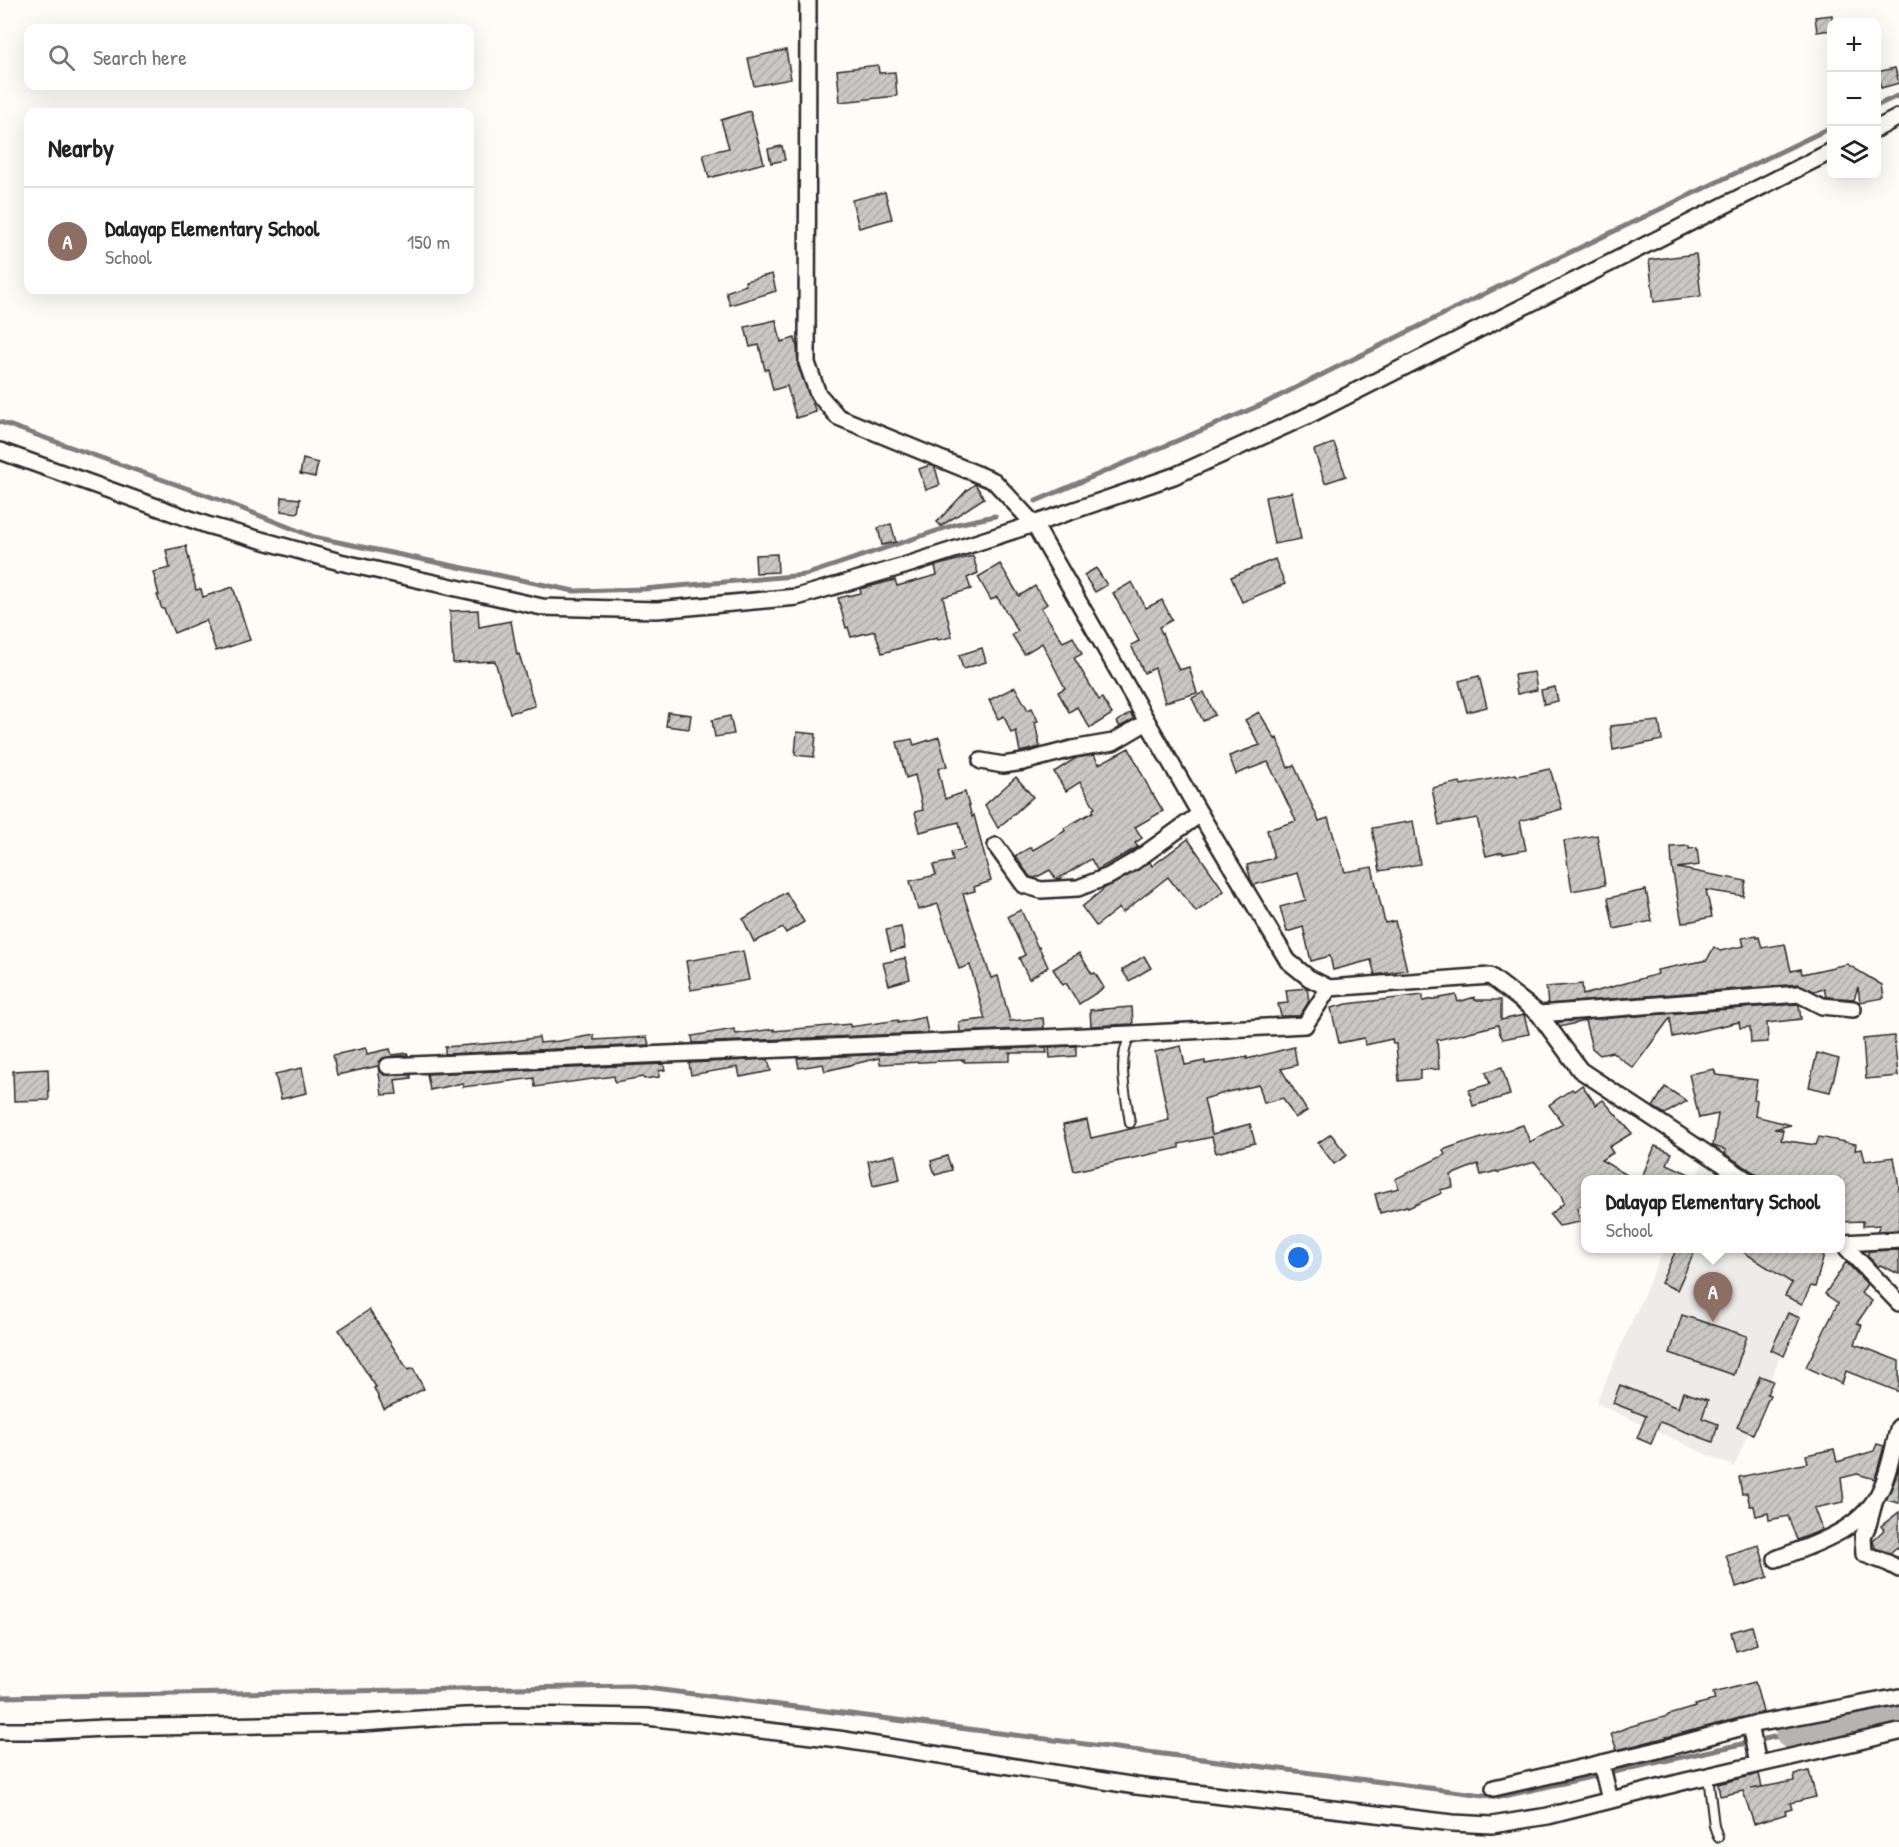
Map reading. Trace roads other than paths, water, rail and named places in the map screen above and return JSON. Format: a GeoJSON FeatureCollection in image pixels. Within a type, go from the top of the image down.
{"type":"FeatureCollection","features":[{"type":"Feature","properties":{"kind":"street"},"geometry":{"type":"LineString","coordinates":[[808,0],[807,363],[818,394],[838,417],[994,481],[1034,524],[1200,814],[1288,962],[1309,978],[1329,988],[1490,976],[1539,1014],[1580,1070],[1741,1175]]}},
{"type":"Feature","properties":{"kind":"street"},"geometry":{"type":"LineString","coordinates":[[1881,126],[1899,117]]}},
{"type":"Feature","properties":{"kind":"street"},"geometry":{"type":"LineString","coordinates":[[0,451],[218,528],[339,562],[542,607],[657,610],[798,597],[904,566],[1174,476],[1305,417],[1827,154]]}},
{"type":"Feature","properties":{"kind":"street"},"geometry":{"type":"LineString","coordinates":[[981,761],[1003,765],[1113,742],[1147,722]]}},
{"type":"Feature","properties":{"kind":"street"},"geometry":{"type":"LineString","coordinates":[[996,846],[1024,885],[1041,890],[1078,888],[1109,876],[1135,861],[1200,814]]}},
{"type":"Feature","properties":{"kind":"street"},"geometry":{"type":"LineString","coordinates":[[388,1066],[1131,1035],[1305,1025],[1329,988]]}},
{"type":"Feature","properties":{"kind":"street"},"geometry":{"type":"LineString","coordinates":[[1539,1014],[1799,994],[1822,1006],[1853,1009]]}},
{"type":"Feature","properties":{"kind":"street"},"geometry":{"type":"LineString","coordinates":[[1845,1242],[1899,1240]]}},
{"type":"Feature","properties":{"kind":"street"},"geometry":{"type":"LineString","coordinates":[[1845,1245],[1899,1303]]}},
{"type":"Feature","properties":{"kind":"street"},"geometry":{"type":"LineString","coordinates":[[1776,1559],[1834,1536],[1866,1511],[1881,1489],[1899,1427]]}},
{"type":"Feature","properties":{"kind":"street"},"geometry":{"type":"LineString","coordinates":[[1875,1500],[1863,1536],[1864,1554],[1899,1569]]}},
{"type":"Feature","properties":{"kind":"street"},"geometry":{"type":"LineString","coordinates":[[1494,1788],[1601,1766],[1654,1751],[1751,1732],[1899,1697]]}},
{"type":"Feature","properties":{"kind":"street"},"geometry":{"type":"LineString","coordinates":[[0,1731],[362,1722],[488,1715],[647,1717],[885,1746],[1136,1785],[1453,1823],[1492,1825],[1516,1822],[1609,1795],[1708,1776],[1757,1759],[1899,1732]]}},
{"type":"Feature","properties":{"kind":"street"},"geometry":{"type":"LineString","coordinates":[[1751,1732],[1757,1759]]}},
{"type":"Feature","properties":{"kind":"street"},"geometry":{"type":"LineString","coordinates":[[1601,1766],[1609,1795]]}},
{"type":"Feature","properties":{"kind":"lane"},"geometry":{"type":"LineString","coordinates":[[1130,1123],[1123,1067],[1125,1045],[1131,1035]]}},
{"type":"Feature","properties":{"kind":"lane"},"geometry":{"type":"LineString","coordinates":[[1708,1776],[1714,1826],[1718,1837]]}},
{"type":"Feature","properties":{"kind":"waterway"},"geometry":{"type":"LineString","coordinates":[[1881,104],[1899,95]]}},
{"type":"Feature","properties":{"kind":"waterway"},"geometry":{"type":"LineString","coordinates":[[1036,501],[1263,404],[1508,282],[1827,129]]}},
{"type":"Feature","properties":{"kind":"waterway"},"geometry":{"type":"LineString","coordinates":[[0,422],[220,500],[314,537],[574,591],[644,589],[805,575],[957,524],[995,516]]}},
{"type":"Feature","properties":{"kind":"waterway"},"geometry":{"type":"LineString","coordinates":[[0,1697],[631,1686],[1499,1797],[1792,1733]]}},
{"type":"Feature","properties":{"kind":"waterway"},"geometry":{"type":"LineString","coordinates":[[1792,1733],[1899,1711]]}},
{"type":"Feature","properties":{"kind":"place","name":"Dalayap Elementary School"},"geometry":{"type":"Point","coordinates":[1713,1322]}}]}
